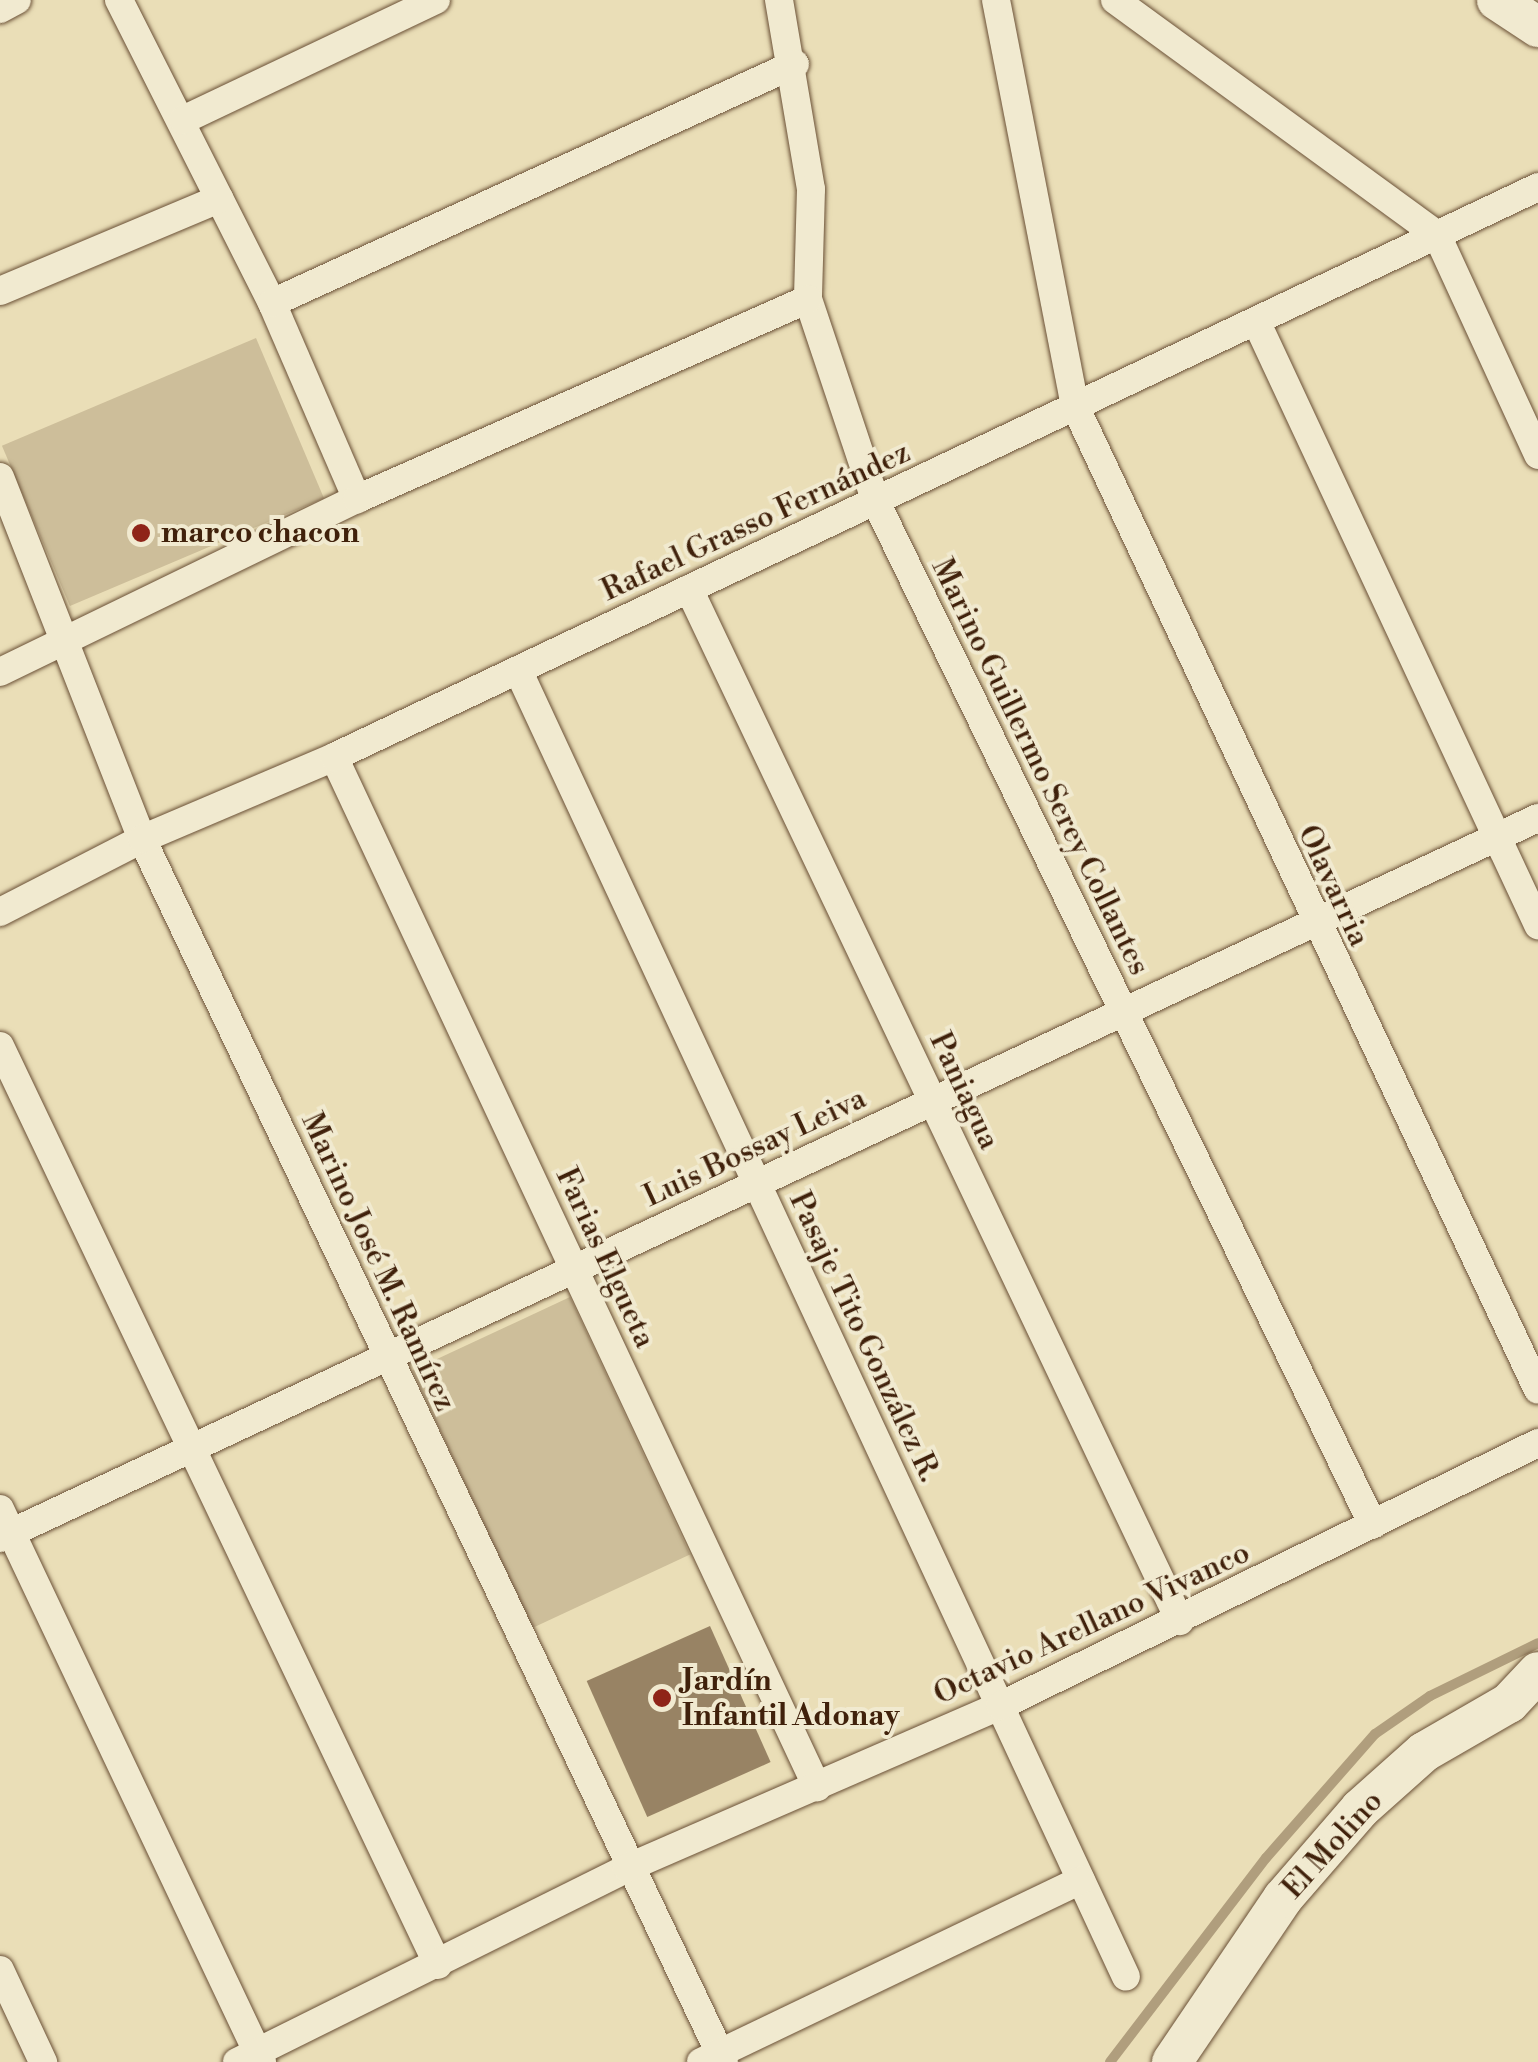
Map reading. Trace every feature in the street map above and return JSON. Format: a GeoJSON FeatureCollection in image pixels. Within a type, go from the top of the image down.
{"type":"FeatureCollection","features":[{"type":"Feature","properties":{"kind":"street"},"geometry":{"type":"LineString","coordinates":[[0,9],[17,0]]}},
{"type":"Feature","properties":{"kind":"street"},"geometry":{"type":"LineString","coordinates":[[119,0],[183,120],[272,303],[357,499]]}},
{"type":"Feature","properties":{"kind":"street"},"geometry":{"type":"LineString","coordinates":[[183,120],[436,0]]}},
{"type":"Feature","properties":{"kind":"street","name":"Marino Guillermo Serey Collantes"},"geometry":{"type":"LineString","coordinates":[[780,0],[795,64],[811,189],[808,299],[876,502],[1373,1525]]}},
{"type":"Feature","properties":{"kind":"street","name":"Olavarria"},"geometry":{"type":"LineString","coordinates":[[996,0],[1075,406],[1314,924],[1538,1390]]}},
{"type":"Feature","properties":{"kind":"street"},"geometry":{"type":"LineString","coordinates":[[1115,0],[1437,235],[1538,455]]}},
{"type":"Feature","properties":{"kind":"street"},"geometry":{"type":"LineString","coordinates":[[1498,0],[1538,27]]}},
{"type":"Feature","properties":{"kind":"street"},"geometry":{"type":"LineString","coordinates":[[272,303],[795,64]]}},
{"type":"Feature","properties":{"kind":"street","name":"Rafael Grasso Fernández"},"geometry":{"type":"LineString","coordinates":[[0,912],[142,839],[334,757],[1538,187]]}},
{"type":"Feature","properties":{"kind":"street"},"geometry":{"type":"LineString","coordinates":[[0,291],[219,199]]}},
{"type":"Feature","properties":{"kind":"street"},"geometry":{"type":"LineString","coordinates":[[0,672],[357,499],[808,299]]}},
{"type":"Feature","properties":{"kind":"street"},"geometry":{"type":"LineString","coordinates":[[1256,320],[1538,925]]}},
{"type":"Feature","properties":{"kind":"street","name":"Marino José M. Ramírez"},"geometry":{"type":"LineString","coordinates":[[0,478],[142,839],[715,2059]]}},
{"type":"Feature","properties":{"kind":"street","name":"Paniagua"},"geometry":{"type":"LineString","coordinates":[[690,589],[1180,1621]]}},
{"type":"Feature","properties":{"kind":"street","name":"Pasaje Tito González R."},"geometry":{"type":"LineString","coordinates":[[518,670],[1126,1977]]}},
{"type":"Feature","properties":{"kind":"street","name":"Farias Elgueta"},"geometry":{"type":"LineString","coordinates":[[334,757],[817,1786]]}},
{"type":"Feature","properties":{"kind":"street","name":"Luis Bossay Leiva"},"geometry":{"type":"LineString","coordinates":[[4,1527],[189,1447],[384,1352],[757,1184],[1538,818]]}},
{"type":"Feature","properties":{"kind":"street"},"geometry":{"type":"LineString","coordinates":[[0,1046],[438,1966]]}},
{"type":"Feature","properties":{"kind":"street","name":"Octavio Arellano Vivanco"},"geometry":{"type":"LineString","coordinates":[[252,2059],[627,1868],[1000,1706],[1538,1443]]}},
{"type":"Feature","properties":{"kind":"street"},"geometry":{"type":"LineString","coordinates":[[4,1527],[252,2059]]}},
{"type":"Feature","properties":{"kind":"street","name":"El Molino"},"geometry":{"type":"LineString","coordinates":[[1172,2062],[1283,1898],[1360,1809],[1424,1752],[1509,1703],[1538,1672]]}},
{"type":"Feature","properties":{"kind":"street"},"geometry":{"type":"LineString","coordinates":[[715,2059],[1081,1880]]}},
{"type":"Feature","properties":{"kind":"street"},"geometry":{"type":"LineString","coordinates":[[0,1970],[43,2062]]}},
{"type":"Feature","properties":{"kind":"shaded area"},"geometry":{"type":"Polygon","coordinates":[[[256,338],[324,498],[70,606],[2,446],[256,338]]]}},
{"type":"Feature","properties":{"kind":"shaded area"},"geometry":{"type":"Polygon","coordinates":[[[570,1297],[690,1554],[532,1628],[412,1371],[570,1297]]]}},
{"type":"Feature","properties":{"kind":"building"},"geometry":{"type":"Polygon","coordinates":[[[710,1626],[771,1762],[647,1817],[587,1681],[710,1626]]]}},
{"type":"Feature","properties":{"kind":"waterway"},"geometry":{"type":"LineString","coordinates":[[1110,2062],[1266,1858],[1375,1734],[1430,1696],[1538,1643]]}},
{"type":"Feature","properties":{"kind":"place","name":"marco chacon"},"geometry":{"type":"Point","coordinates":[141,533]}},
{"type":"Feature","properties":{"kind":"place","name":"Jardín Infantil Adonay"},"geometry":{"type":"Point","coordinates":[662,1698]}}]}
